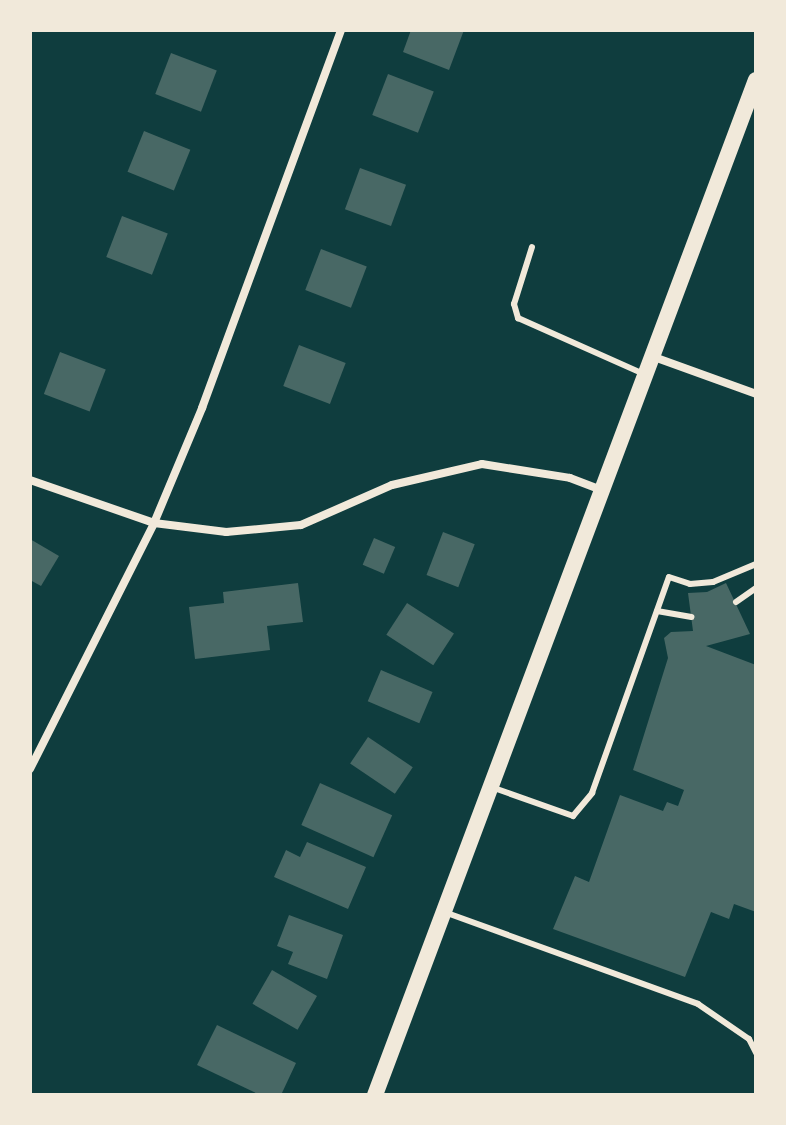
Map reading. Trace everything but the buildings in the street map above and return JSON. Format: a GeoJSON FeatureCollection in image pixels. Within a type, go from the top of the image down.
{"type":"FeatureCollection","features":[{"type":"Feature","properties":{"kind":"main road"},"geometry":{"type":"LineString","coordinates":[[375,1095],[756,80]]}},
{"type":"Feature","properties":{"kind":"street"},"geometry":{"type":"LineString","coordinates":[[30,769],[154,523],[202,408],[341,30]]}},
{"type":"Feature","properties":{"kind":"street"},"geometry":{"type":"LineString","coordinates":[[654,357],[756,394]]}},
{"type":"Feature","properties":{"kind":"street"},"geometry":{"type":"LineString","coordinates":[[30,480],[154,523],[226,532],[301,525],[392,485],[482,464],[570,478],[601,490]]}},
{"type":"Feature","properties":{"kind":"lane"},"geometry":{"type":"LineString","coordinates":[[532,247],[514,304],[518,318],[647,375]]}},
{"type":"Feature","properties":{"kind":"lane"},"geometry":{"type":"LineString","coordinates":[[490,787],[573,816],[592,793],[669,577],[690,584],[713,582],[756,564]]}},
{"type":"Feature","properties":{"kind":"lane"},"geometry":{"type":"LineString","coordinates":[[736,602],[756,588]]}},
{"type":"Feature","properties":{"kind":"lane"},"geometry":{"type":"LineString","coordinates":[[657,611],[691,617]]}},
{"type":"Feature","properties":{"kind":"lane"},"geometry":{"type":"LineString","coordinates":[[444,912],[698,1004],[749,1039],[756,1053]]}}]}
